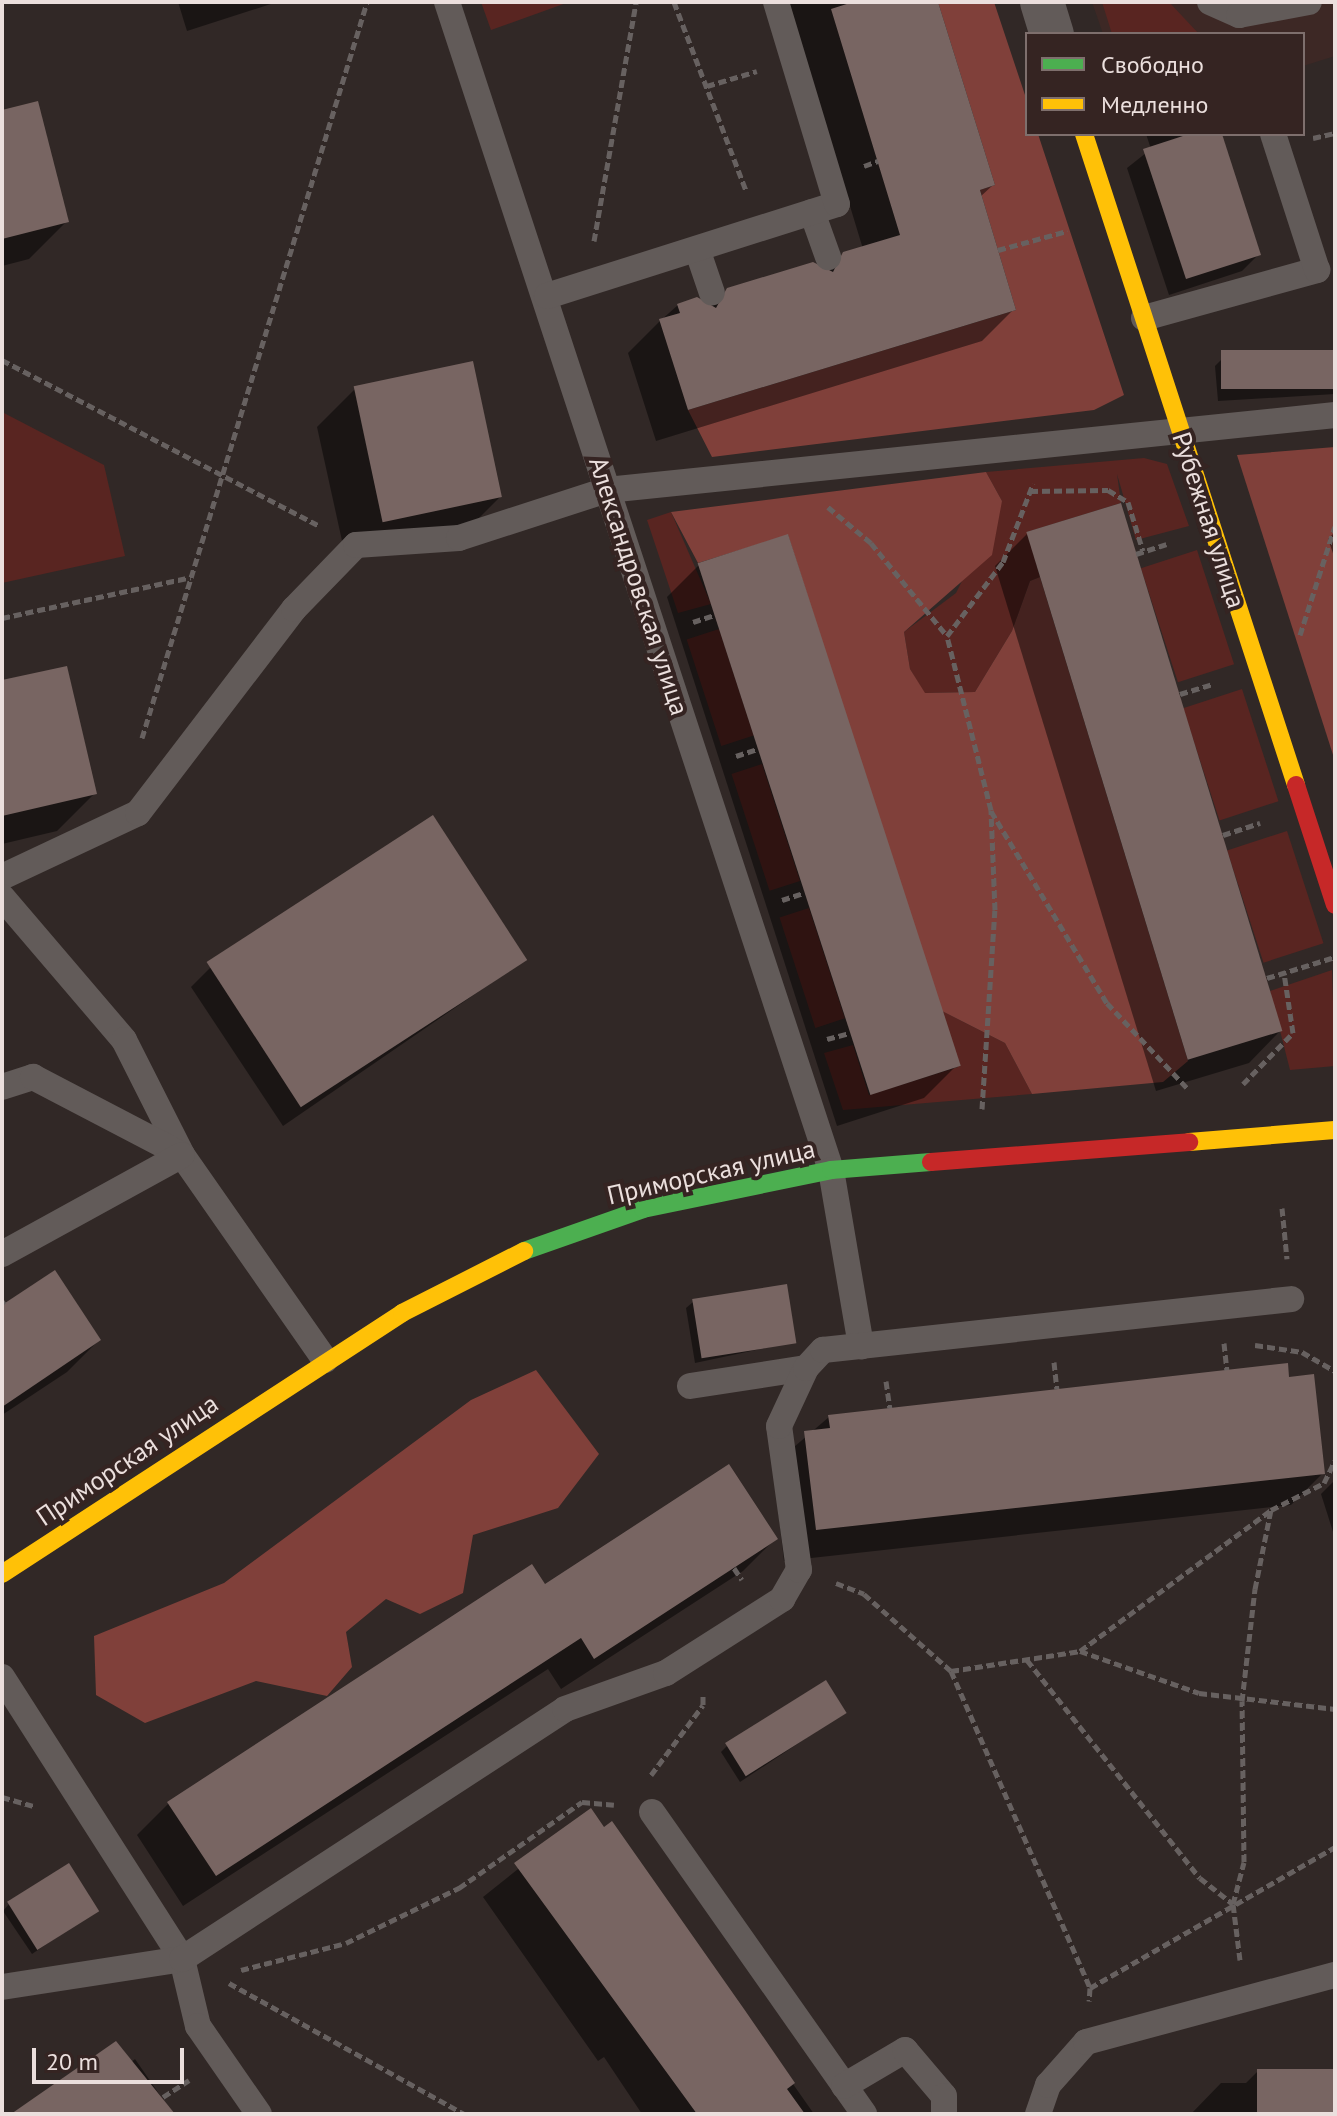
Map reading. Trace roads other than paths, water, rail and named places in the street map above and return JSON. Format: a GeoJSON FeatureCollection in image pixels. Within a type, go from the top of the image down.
{"type":"FeatureCollection","features":[{"type":"Feature","properties":{"kind":"main road","name":"Рубежная улица"},"geometry":{"type":"LineString","coordinates":[[1085,136],[1335,905]]}},
{"type":"Feature","properties":{"kind":"main road","name":"Приморская улица"},"geometry":{"type":"LineString","coordinates":[[2,1574],[325,1360],[504,1258],[643,1209],[831,1170],[1335,1130]]}},
{"type":"Feature","properties":{"kind":"street"},"geometry":{"type":"LineString","coordinates":[[1042,2],[1051,32]]}},
{"type":"Feature","properties":{"kind":"lane","name":"Александровская улица"},"geometry":{"type":"LineString","coordinates":[[447,2],[547,296],[607,490],[831,1170],[861,1346]]}},
{"type":"Feature","properties":{"kind":"lane"},"geometry":{"type":"LineString","coordinates":[[547,296],[837,204],[776,2]]}},
{"type":"Feature","properties":{"kind":"lane"},"geometry":{"type":"LineString","coordinates":[[1210,2],[1239,15],[1309,2]]}},
{"type":"Feature","properties":{"kind":"lane"},"geometry":{"type":"LineString","coordinates":[[1144,318],[1317,270],[1274,136]]}},
{"type":"Feature","properties":{"kind":"lane"},"geometry":{"type":"LineString","coordinates":[[812,212],[828,257]]}},
{"type":"Feature","properties":{"kind":"lane"},"geometry":{"type":"LineString","coordinates":[[697,249],[712,293]]}},
{"type":"Feature","properties":{"kind":"lane"},"geometry":{"type":"LineString","coordinates":[[2,877],[138,813],[294,609],[356,545],[459,538],[607,490],[1049,441],[1335,415]]}},
{"type":"Feature","properties":{"kind":"lane"},"geometry":{"type":"LineString","coordinates":[[2,897],[124,1040],[182,1155],[325,1360]]}},
{"type":"Feature","properties":{"kind":"lane"},"geometry":{"type":"LineString","coordinates":[[2,1087],[33,1077],[182,1155]]}},
{"type":"Feature","properties":{"kind":"lane"},"geometry":{"type":"LineString","coordinates":[[2,1254],[182,1155]]}},
{"type":"Feature","properties":{"kind":"lane"},"geometry":{"type":"LineString","coordinates":[[2,1987],[182,1959],[565,1709],[666,1673],[782,1599],[799,1570],[779,1426],[806,1368],[823,1350],[1291,1299]]}},
{"type":"Feature","properties":{"kind":"lane"},"geometry":{"type":"LineString","coordinates":[[690,1386],[806,1368]]}},
{"type":"Feature","properties":{"kind":"lane"},"geometry":{"type":"LineString","coordinates":[[2,1677],[182,1959],[198,2026],[259,2114]]}},
{"type":"Feature","properties":{"kind":"lane"},"geometry":{"type":"LineString","coordinates":[[652,1812],[864,2114]]}},
{"type":"Feature","properties":{"kind":"lane"},"geometry":{"type":"LineString","coordinates":[[1038,2114],[1048,2085],[1086,2042],[1335,1975]]}},
{"type":"Feature","properties":{"kind":"lane"},"geometry":{"type":"LineString","coordinates":[[844,2086],[905,2050],[944,2096],[944,2114]]}}]}
